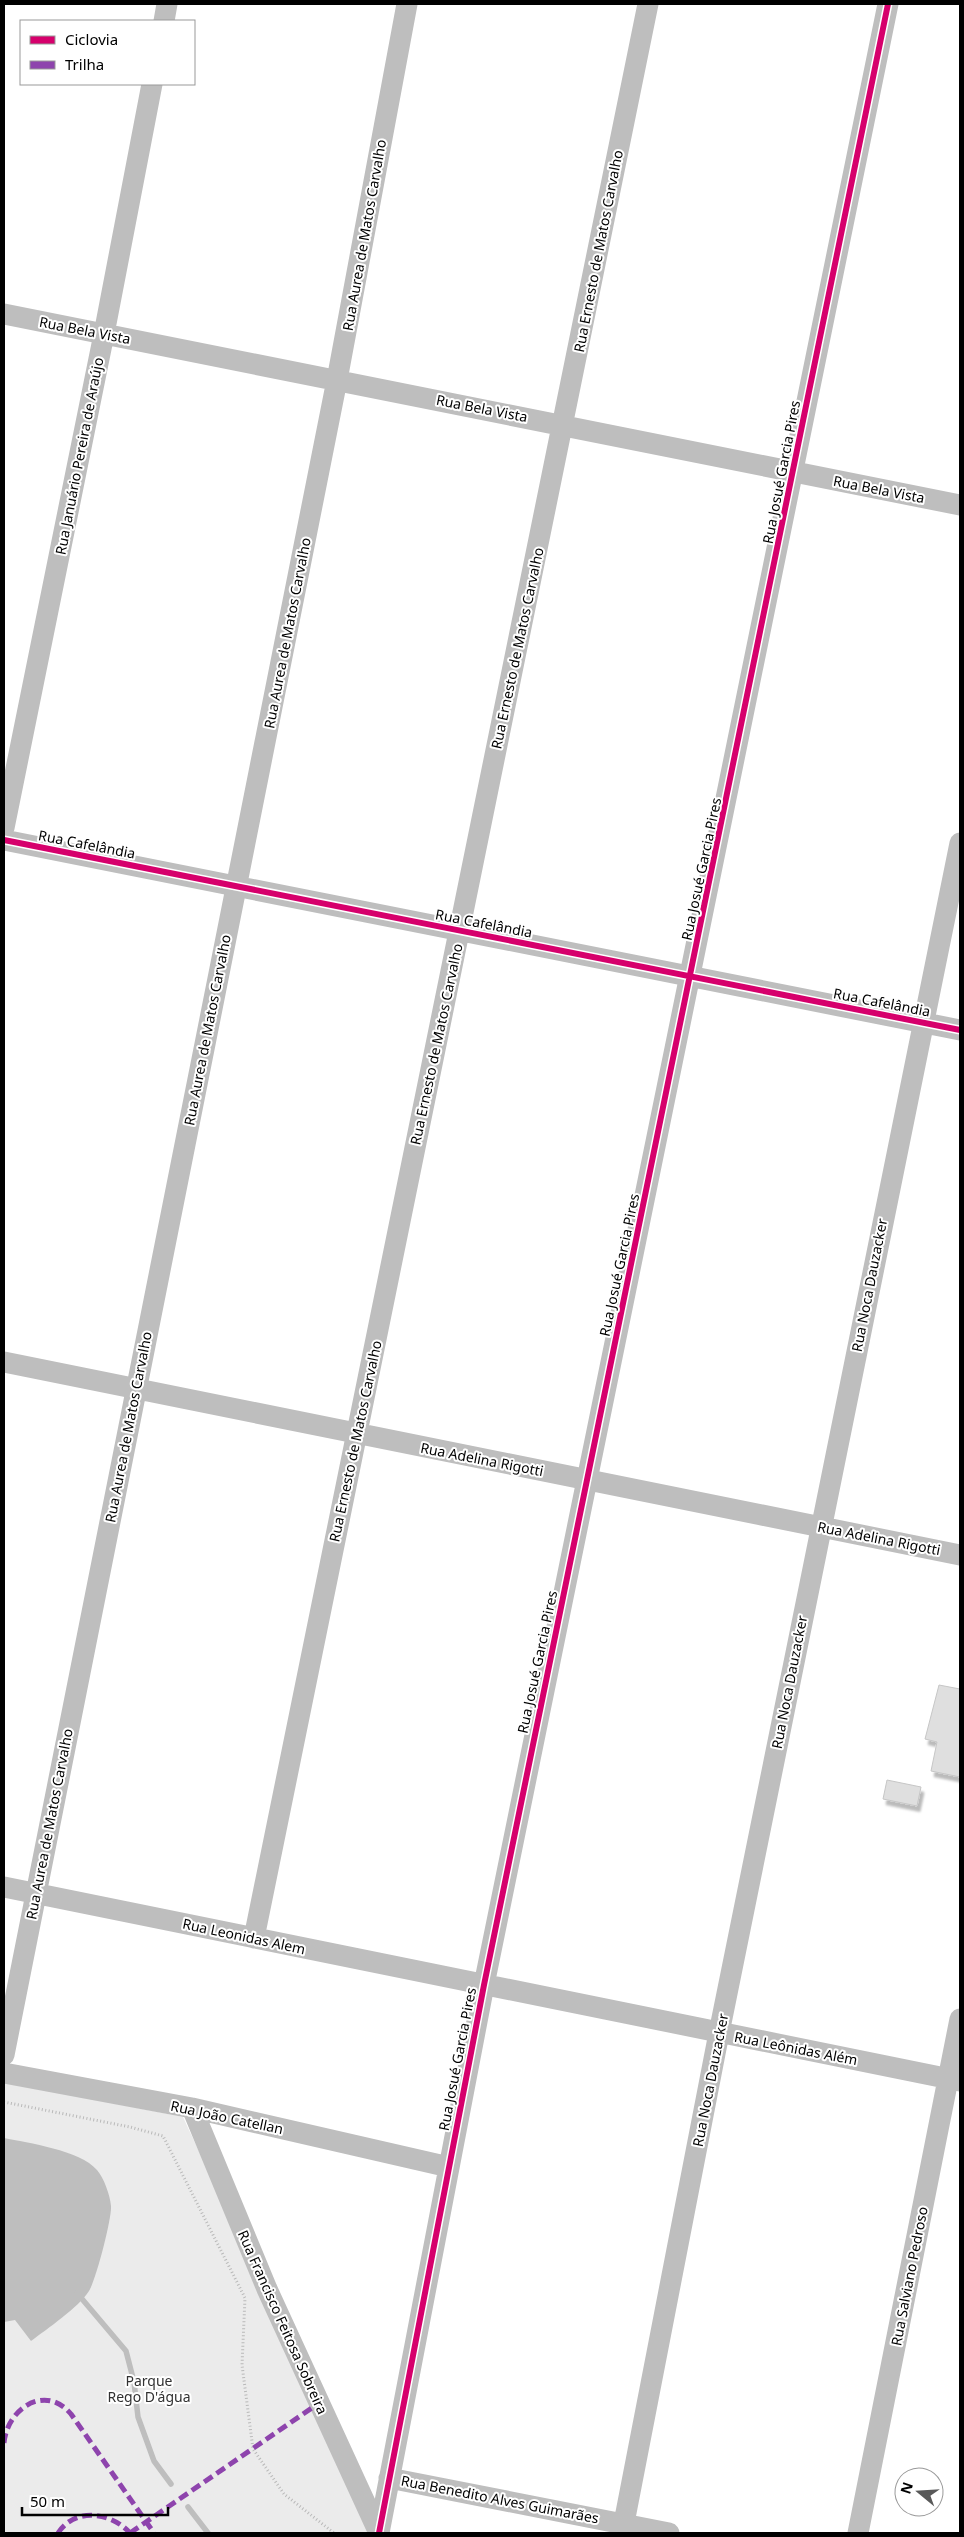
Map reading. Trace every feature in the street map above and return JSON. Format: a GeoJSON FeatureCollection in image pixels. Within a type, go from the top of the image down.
{"type":"FeatureCollection","features":[{"type":"Feature","properties":{"kind":"street"},"geometry":{"type":"LineString","coordinates":[[164,20],[168,4]]}},
{"type":"Feature","properties":{"kind":"street","name":"Rua Aurea de Matos Carvalho"},"geometry":{"type":"LineString","coordinates":[[4,2055],[337,380],[407,4]]}},
{"type":"Feature","properties":{"kind":"street","name":"Rua Ernesto de Matos Carvalho"},"geometry":{"type":"LineString","coordinates":[[254,1938],[648,4]]}},
{"type":"Feature","properties":{"kind":"street","name":"Rua Josué Garcia Pires"},"geometry":{"type":"LineString","coordinates":[[379,2533],[484,1985],[692,977],[888,4]]}},
{"type":"Feature","properties":{"kind":"street","name":"Rua Januário Pereira de Araújo"},"geometry":{"type":"LineString","coordinates":[[4,828],[104,334],[152,85]]}},
{"type":"Feature","properties":{"kind":"street","name":"Rua Bela Vista"},"geometry":{"type":"LineString","coordinates":[[4,314],[960,504]]}},
{"type":"Feature","properties":{"kind":"street","name":"Rua Cafelândia"},"geometry":{"type":"LineString","coordinates":[[4,840],[960,1030]]}},
{"type":"Feature","properties":{"kind":"street","name":"Rua Noca Dauzacker"},"geometry":{"type":"LineString","coordinates":[[624,2523],[718,2033],[922,1022],[960,843]]}},
{"type":"Feature","properties":{"kind":"street","name":"Rua Adelina Rigotti"},"geometry":{"type":"LineString","coordinates":[[4,1362],[960,1555]]}},
{"type":"Feature","properties":{"kind":"street","name":"Rua Leonidas Alem"},"geometry":{"type":"LineString","coordinates":[[4,1887],[484,1985]]}},
{"type":"Feature","properties":{"kind":"street","name":"Rua Leônidas Além"},"geometry":{"type":"LineString","coordinates":[[484,1985],[954,2080]]}},
{"type":"Feature","properties":{"kind":"street","name":"Rua Salviano Pedroso"},"geometry":{"type":"LineString","coordinates":[[858,2533],[954,2080],[960,2019]]}},
{"type":"Feature","properties":{"kind":"street","name":"Rua João Catellan"},"geometry":{"type":"LineString","coordinates":[[4,2073],[192,2108],[449,2167]]}},
{"type":"Feature","properties":{"kind":"street","name":"Rua Francisco Feitosa Sobreira"},"geometry":{"type":"LineString","coordinates":[[192,2108],[267,2289],[379,2533]]}},
{"type":"Feature","properties":{"kind":"street","name":"Rua Benedito Alves Guimarães"},"geometry":{"type":"LineString","coordinates":[[389,2478],[668,2533]]}},
{"type":"Feature","properties":{"kind":"path"},"geometry":{"type":"LineString","coordinates":[[4,2102],[130,2127],[163,2136],[245,2298],[242,2365],[253,2449],[284,2494],[334,2533]]}},
{"type":"Feature","properties":{"kind":"green space","name":"Parque Rego D'água"},"geometry":{"type":"Polygon","coordinates":[[[4,2082],[183,2117],[376,2533],[4,2533],[4,2082]]]}},
{"type":"Feature","properties":{"kind":"shaded area"},"geometry":{"type":"Polygon","coordinates":[[[4,2138],[53,2148],[79,2157],[89,2163],[102,2177],[111,2206],[103,2249],[96,2275],[89,2291],[70,2311],[31,2341],[15,2320],[4,2322],[4,2138]]]}},
{"type":"Feature","properties":{"kind":"building"},"geometry":{"type":"Polygon","coordinates":[[[939,1685],[960,1689],[960,1777],[931,1771],[937,1742],[925,1739],[939,1685]]]}},
{"type":"Feature","properties":{"kind":"building"},"geometry":{"type":"Polygon","coordinates":[[[887,1780],[921,1787],[917,1806],[883,1799],[887,1780]]]}},
{"type":"Feature","properties":{"kind":"waterway"},"geometry":{"type":"LineString","coordinates":[[77,2293],[126,2351],[134,2382],[138,2417],[154,2461],[171,2484]]}},
{"type":"Feature","properties":{"kind":"waterway"},"geometry":{"type":"LineString","coordinates":[[188,2507],[208,2533]]}},
{"type":"Feature","properties":{"kind":"marked path"},"geometry":{"type":"LineString","coordinates":[[4,2443],[12,2420],[29,2404],[39,2401],[50,2401],[61,2405],[71,2414],[154,2533]]}},
{"type":"Feature","properties":{"kind":"marked path"},"geometry":{"type":"LineString","coordinates":[[130,2533],[319,2403]]}},
{"type":"Feature","properties":{"kind":"marked path"},"geometry":{"type":"LineString","coordinates":[[58,2533],[74,2519],[93,2515],[113,2520],[130,2533]]}},
{"type":"Feature","properties":{"kind":"cycle path"},"geometry":{"type":"LineString","coordinates":[[379,2533],[484,1985],[888,4]]}},
{"type":"Feature","properties":{"kind":"cycle path"},"geometry":{"type":"LineString","coordinates":[[4,840],[960,1030]]}}]}
